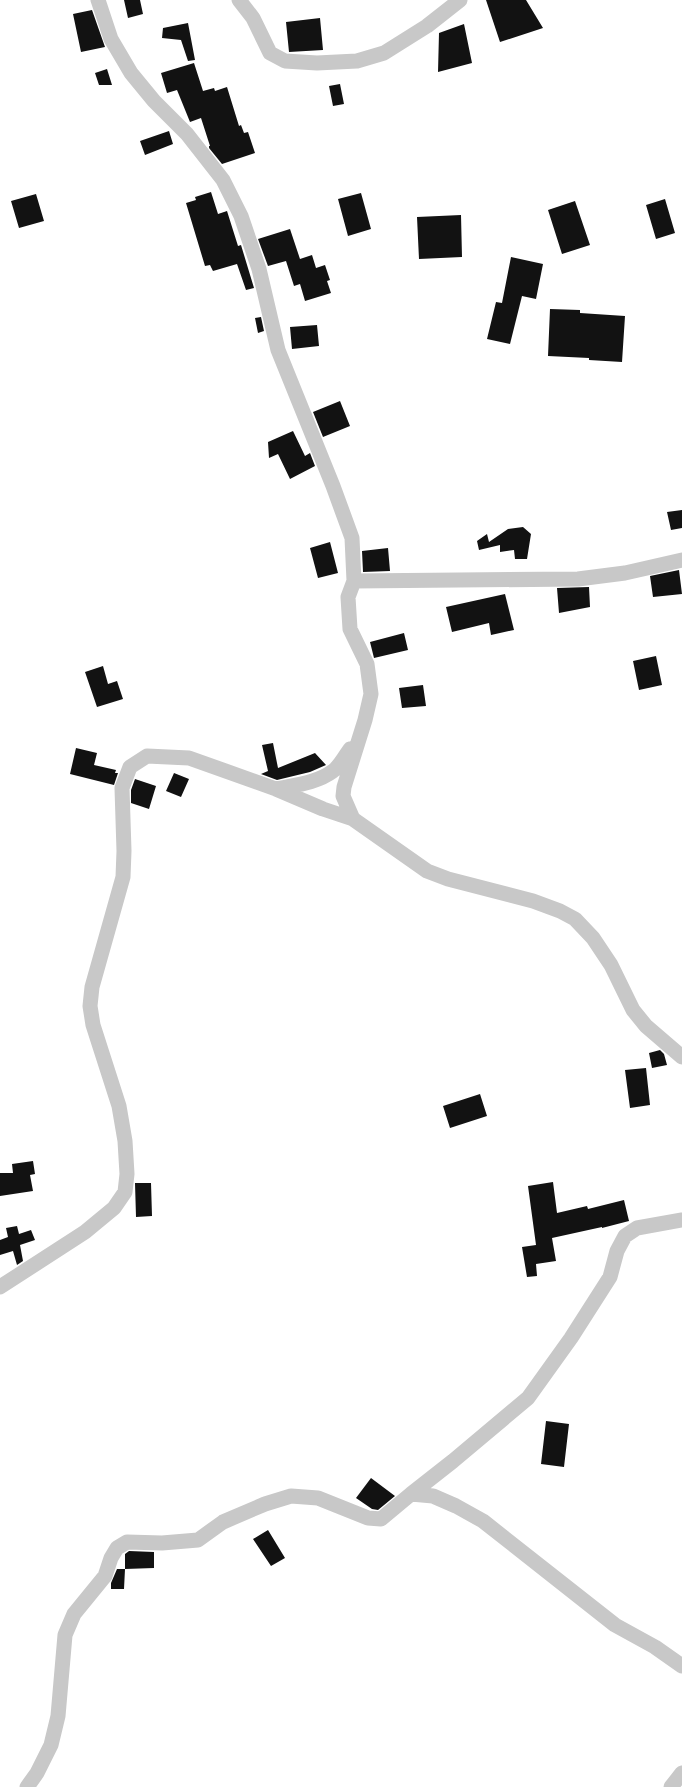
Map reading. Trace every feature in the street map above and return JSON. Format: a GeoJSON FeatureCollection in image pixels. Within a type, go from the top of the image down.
{"type":"FeatureCollection","features":[{"type":"Feature","properties":{"kind":"street"},"geometry":{"type":"LineString","coordinates":[[98,0],[111,39],[131,73],[154,101],[187,134],[223,180],[241,216],[261,275],[278,350],[333,486],[352,538],[354,581],[348,597],[350,629],[367,664],[371,694],[365,720],[359,734],[346,780],[343,796],[353,819]]}},
{"type":"Feature","properties":{"kind":"street"},"geometry":{"type":"LineString","coordinates":[[239,0],[253,18],[270,53],[285,62],[317,63],[357,60],[384,53],[427,26],[460,0]]}},
{"type":"Feature","properties":{"kind":"street"},"geometry":{"type":"LineString","coordinates":[[354,581],[578,579],[625,573],[682,560]]}},
{"type":"Feature","properties":{"kind":"street"},"geometry":{"type":"LineString","coordinates":[[276,789],[316,780],[333,771],[339,765],[359,734]]}},
{"type":"Feature","properties":{"kind":"street"},"geometry":{"type":"LineString","coordinates":[[0,1287],[85,1232],[114,1208],[125,1192],[127,1174],[125,1141],[119,1106],[93,1025],[90,1006],[92,986],[123,877],[124,844],[122,788],[130,767],[147,756],[189,758],[276,789],[323,809],[353,819],[427,871],[448,879],[533,900],[560,911],[575,920],[593,938],[611,965],[633,1010],[646,1026],[682,1057]]}},
{"type":"Feature","properties":{"kind":"street"},"geometry":{"type":"LineString","coordinates":[[27,1787],[37,1773],[51,1745],[58,1716],[65,1635],[74,1614],[105,1576],[110,1558],[116,1548],[126,1542],[162,1543],[198,1540],[223,1522],[265,1504],[291,1496],[318,1498],[368,1518],[381,1519],[528,1398],[571,1338],[610,1277],[617,1251],[625,1236],[637,1228],[682,1220]]}},
{"type":"Feature","properties":{"kind":"street"},"geometry":{"type":"LineString","coordinates":[[410,1494],[433,1496],[456,1506],[483,1522],[516,1545],[615,1625],[655,1647],[682,1666]]}},
{"type":"Feature","properties":{"kind":"street"},"geometry":{"type":"LineString","coordinates":[[671,1787],[682,1773]]}},
{"type":"Feature","properties":{"kind":"building"},"geometry":{"type":"Polygon","coordinates":[[[124,0],[140,0],[143,14],[128,18],[124,0]]]}},
{"type":"Feature","properties":{"kind":"building"},"geometry":{"type":"Polygon","coordinates":[[[486,0],[526,0],[543,28],[500,42],[486,0]]]}},
{"type":"Feature","properties":{"kind":"building"},"geometry":{"type":"Polygon","coordinates":[[[92,10],[105,47],[81,52],[73,14],[92,10]]]}},
{"type":"Feature","properties":{"kind":"building"},"geometry":{"type":"Polygon","coordinates":[[[320,18],[323,50],[289,52],[286,22],[320,18]]]}},
{"type":"Feature","properties":{"kind":"building"},"geometry":{"type":"Polygon","coordinates":[[[188,23],[195,60],[188,61],[181,40],[162,38],[163,28],[188,23]]]}},
{"type":"Feature","properties":{"kind":"building"},"geometry":{"type":"Polygon","coordinates":[[[464,24],[472,63],[438,72],[439,33],[464,24]]]}},
{"type":"Feature","properties":{"kind":"building"},"geometry":{"type":"Polygon","coordinates":[[[194,63],[203,91],[214,88],[215,91],[227,87],[239,126],[241,125],[244,133],[248,132],[255,153],[222,164],[209,148],[210,146],[201,118],[190,122],[177,90],[167,93],[161,73],[194,63]]]}},
{"type":"Feature","properties":{"kind":"building"},"geometry":{"type":"Polygon","coordinates":[[[107,69],[112,85],[99,85],[95,73],[107,69]]]}},
{"type":"Feature","properties":{"kind":"building"},"geometry":{"type":"Polygon","coordinates":[[[340,84],[344,104],[333,106],[329,86],[340,84]]]}},
{"type":"Feature","properties":{"kind":"building"},"geometry":{"type":"Polygon","coordinates":[[[169,131],[173,144],[145,155],[140,141],[169,131]]]}},
{"type":"Feature","properties":{"kind":"building"},"geometry":{"type":"Polygon","coordinates":[[[211,192],[218,214],[227,211],[238,246],[241,245],[254,288],[246,290],[237,264],[213,271],[210,265],[205,266],[186,203],[196,200],[195,197],[211,192]]]}},
{"type":"Feature","properties":{"kind":"building"},"geometry":{"type":"Polygon","coordinates":[[[361,193],[371,229],[348,236],[338,199],[361,193]]]}},
{"type":"Feature","properties":{"kind":"building"},"geometry":{"type":"Polygon","coordinates":[[[36,194],[44,221],[19,228],[11,201],[36,194]]]}},
{"type":"Feature","properties":{"kind":"building"},"geometry":{"type":"Polygon","coordinates":[[[665,199],[675,233],[656,239],[646,205],[665,199]]]}},
{"type":"Feature","properties":{"kind":"building"},"geometry":{"type":"Polygon","coordinates":[[[575,201],[590,245],[562,254],[548,210],[575,201]]]}},
{"type":"Feature","properties":{"kind":"building"},"geometry":{"type":"Polygon","coordinates":[[[461,215],[462,257],[419,259],[417,217],[461,215]]]}},
{"type":"Feature","properties":{"kind":"building"},"geometry":{"type":"Polygon","coordinates":[[[290,229],[300,259],[312,255],[316,268],[325,265],[330,280],[327,281],[331,293],[305,301],[300,284],[294,286],[286,261],[268,266],[258,239],[290,229]]]}},
{"type":"Feature","properties":{"kind":"building"},"geometry":{"type":"Polygon","coordinates":[[[511,257],[543,264],[536,299],[522,296],[510,344],[487,339],[496,302],[502,303],[511,257]]]}},
{"type":"Feature","properties":{"kind":"building"},"geometry":{"type":"Polygon","coordinates":[[[550,309],[580,310],[580,313],[625,316],[622,362],[589,360],[589,358],[548,356],[550,309]]]}},
{"type":"Feature","properties":{"kind":"building"},"geometry":{"type":"Polygon","coordinates":[[[261,317],[264,331],[258,333],[255,318],[261,317]]]}},
{"type":"Feature","properties":{"kind":"building"},"geometry":{"type":"Polygon","coordinates":[[[317,325],[319,346],[292,349],[290,327],[317,325]]]}},
{"type":"Feature","properties":{"kind":"building"},"geometry":{"type":"Polygon","coordinates":[[[340,401],[350,426],[323,437],[313,412],[340,401]]]}},
{"type":"Feature","properties":{"kind":"building"},"geometry":{"type":"Polygon","coordinates":[[[293,431],[305,456],[310,453],[315,466],[290,479],[278,454],[269,458],[268,442],[293,431]]]}},
{"type":"Feature","properties":{"kind":"building"},"geometry":{"type":"Polygon","coordinates":[[[682,510],[682,528],[671,530],[667,512],[682,510]]]}},
{"type":"Feature","properties":{"kind":"building"},"geometry":{"type":"Polygon","coordinates":[[[523,527],[531,534],[527,559],[515,559],[514,550],[500,552],[500,545],[479,550],[477,541],[487,534],[489,542],[508,529],[523,527]]]}},
{"type":"Feature","properties":{"kind":"building"},"geometry":{"type":"Polygon","coordinates":[[[330,542],[338,573],[318,578],[310,548],[330,542]]]}},
{"type":"Feature","properties":{"kind":"building"},"geometry":{"type":"Polygon","coordinates":[[[388,548],[390,571],[363,572],[362,551],[388,548]]]}},
{"type":"Feature","properties":{"kind":"building"},"geometry":{"type":"Polygon","coordinates":[[[679,570],[682,594],[653,597],[650,576],[679,570]]]}},
{"type":"Feature","properties":{"kind":"building"},"geometry":{"type":"Polygon","coordinates":[[[589,587],[590,607],[559,613],[557,588],[589,587]]]}},
{"type":"Feature","properties":{"kind":"building"},"geometry":{"type":"Polygon","coordinates":[[[505,594],[514,630],[491,635],[489,623],[452,632],[446,607],[505,594]]]}},
{"type":"Feature","properties":{"kind":"building"},"geometry":{"type":"Polygon","coordinates":[[[404,633],[408,650],[374,658],[370,642],[404,633]]]}},
{"type":"Feature","properties":{"kind":"building"},"geometry":{"type":"Polygon","coordinates":[[[656,656],[662,685],[639,690],[633,661],[656,656]]]}},
{"type":"Feature","properties":{"kind":"building"},"geometry":{"type":"Polygon","coordinates":[[[103,666],[108,684],[117,681],[123,699],[97,707],[85,672],[103,666]]]}},
{"type":"Feature","properties":{"kind":"building"},"geometry":{"type":"Polygon","coordinates":[[[423,685],[426,706],[402,708],[399,688],[423,685]]]}},
{"type":"Feature","properties":{"kind":"building"},"geometry":{"type":"Polygon","coordinates":[[[273,743],[278,768],[315,753],[326,765],[310,772],[277,780],[261,774],[268,771],[262,745],[273,743]]]}},
{"type":"Feature","properties":{"kind":"building"},"geometry":{"type":"Polygon","coordinates":[[[76,748],[97,753],[94,765],[116,770],[115,773],[118,773],[114,785],[70,774],[76,748]]]}},
{"type":"Feature","properties":{"kind":"building"},"geometry":{"type":"Polygon","coordinates":[[[174,773],[189,779],[181,797],[166,791],[174,773]]]}},
{"type":"Feature","properties":{"kind":"building"},"geometry":{"type":"Polygon","coordinates":[[[135,779],[156,786],[149,809],[131,803],[131,790],[135,779]]]}},
{"type":"Feature","properties":{"kind":"building"},"geometry":{"type":"Polygon","coordinates":[[[660,1050],[664,1054],[667,1065],[652,1068],[649,1053],[660,1050]]]}},
{"type":"Feature","properties":{"kind":"building"},"geometry":{"type":"Polygon","coordinates":[[[646,1068],[650,1105],[630,1108],[625,1070],[646,1068]]]}},
{"type":"Feature","properties":{"kind":"building"},"geometry":{"type":"Polygon","coordinates":[[[480,1094],[487,1116],[450,1128],[443,1106],[480,1094]]]}},
{"type":"Feature","properties":{"kind":"building"},"geometry":{"type":"Polygon","coordinates":[[[33,1161],[35,1174],[30,1175],[33,1191],[0,1196],[0,1173],[13,1173],[12,1164],[33,1161]]]}},
{"type":"Feature","properties":{"kind":"building"},"geometry":{"type":"Polygon","coordinates":[[[553,1182],[557,1213],[587,1206],[588,1209],[624,1200],[629,1221],[552,1238],[556,1261],[536,1264],[537,1276],[527,1277],[522,1247],[536,1245],[528,1186],[553,1182]]]}},
{"type":"Feature","properties":{"kind":"building"},"geometry":{"type":"Polygon","coordinates":[[[135,1183],[151,1183],[152,1216],[136,1217],[135,1183]]]}},
{"type":"Feature","properties":{"kind":"building"},"geometry":{"type":"Polygon","coordinates":[[[17,1226],[19,1234],[31,1230],[35,1240],[20,1245],[23,1261],[17,1265],[13,1251],[0,1255],[0,1240],[8,1237],[6,1228],[17,1226]]]}},
{"type":"Feature","properties":{"kind":"building"},"geometry":{"type":"Polygon","coordinates":[[[546,1421],[569,1424],[564,1467],[541,1464],[546,1421]]]}},
{"type":"Feature","properties":{"kind":"building"},"geometry":{"type":"Polygon","coordinates":[[[371,1478],[395,1496],[378,1510],[372,1509],[356,1498],[371,1478]]]}},
{"type":"Feature","properties":{"kind":"building"},"geometry":{"type":"Polygon","coordinates":[[[268,1530],[285,1558],[271,1566],[253,1539],[268,1530]]]}},
{"type":"Feature","properties":{"kind":"building"},"geometry":{"type":"Polygon","coordinates":[[[129,1551],[154,1552],[154,1568],[125,1569],[125,1554],[129,1551]]]}},
{"type":"Feature","properties":{"kind":"building"},"geometry":{"type":"Polygon","coordinates":[[[117,1569],[125,1569],[124,1589],[111,1589],[111,1583],[117,1569]]]}}]}
